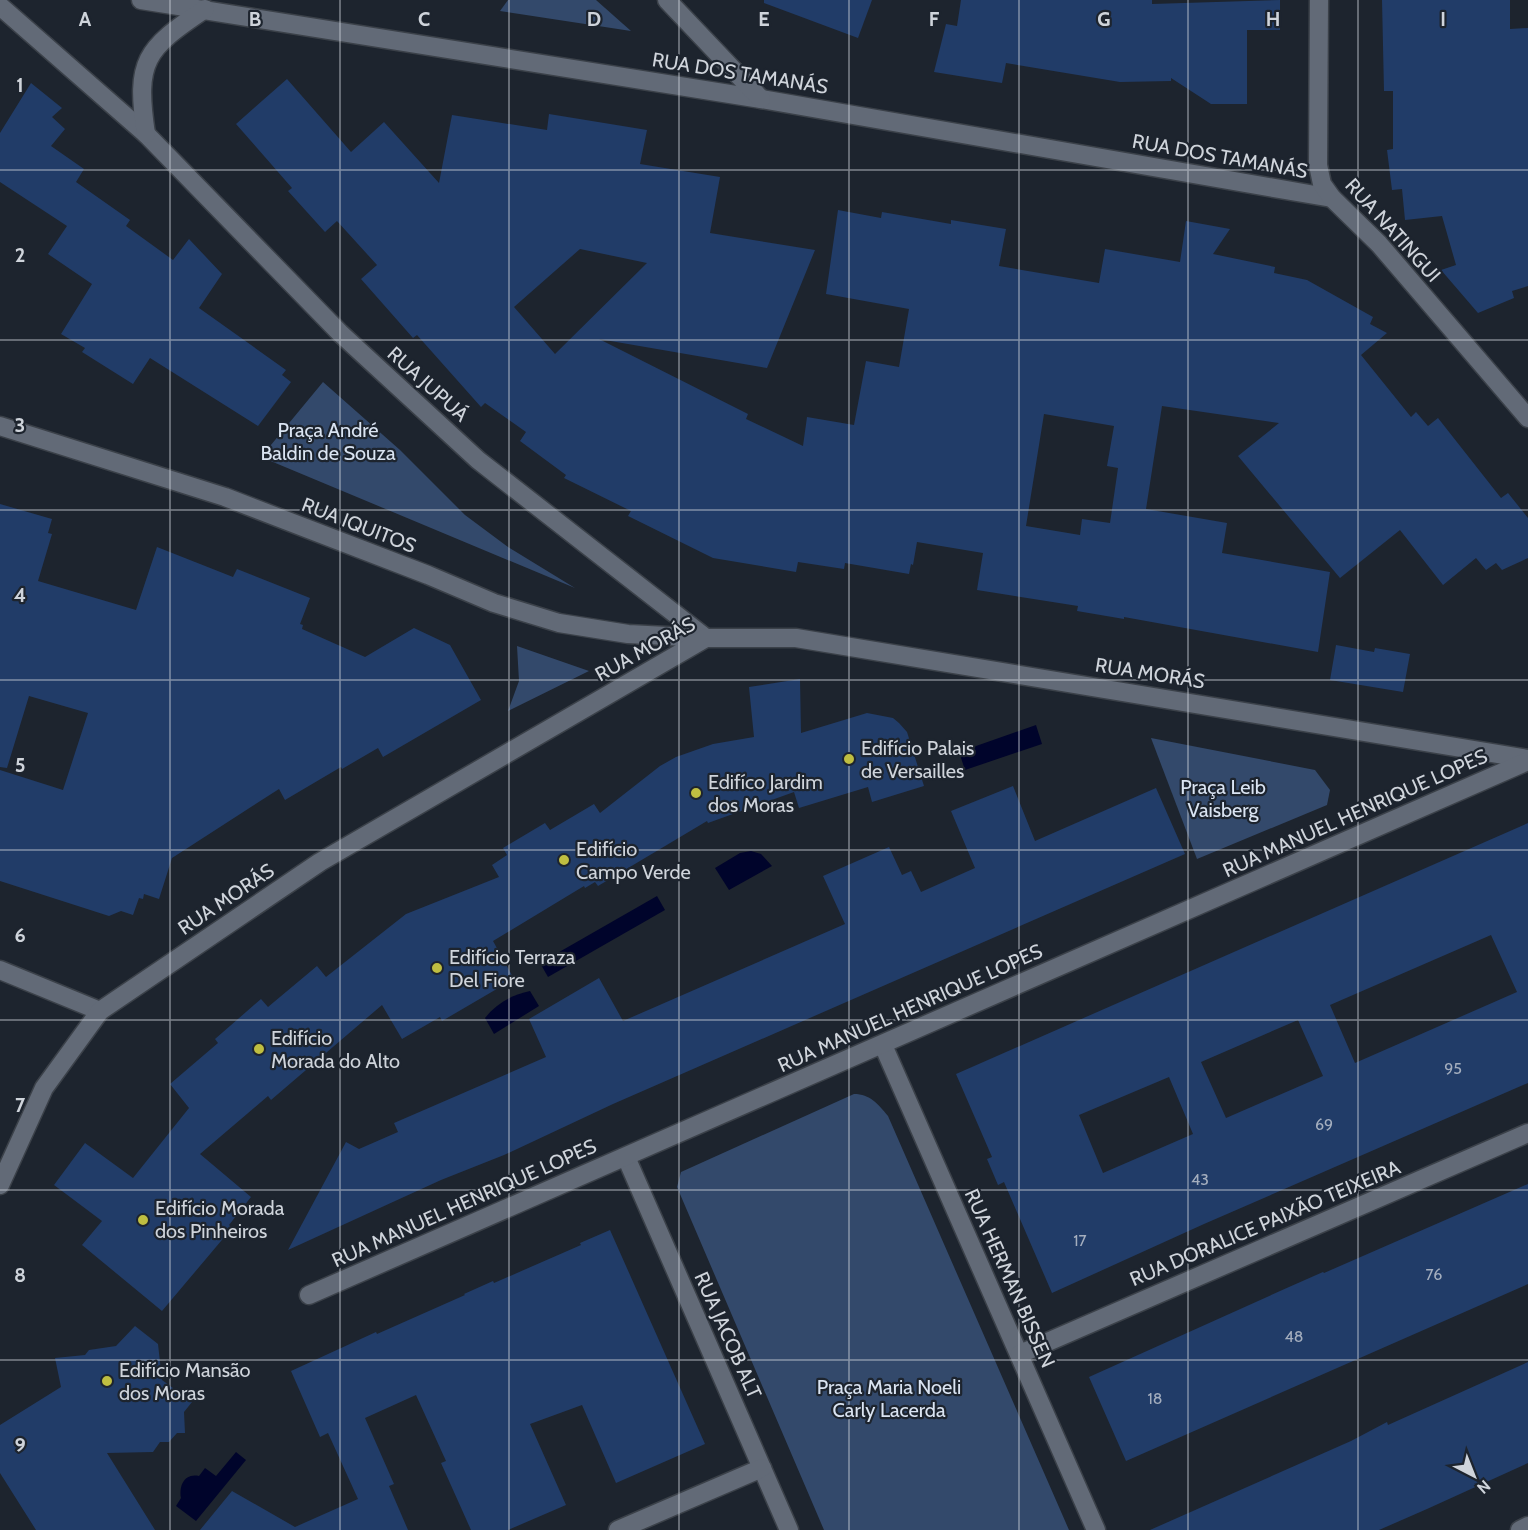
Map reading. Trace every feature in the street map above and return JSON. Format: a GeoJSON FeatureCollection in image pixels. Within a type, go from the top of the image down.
{"type":"FeatureCollection","features":[{"type":"Feature","properties":{"kind":"street","name":"RUA DOS TAMANÁS"},"geometry":{"type":"LineString","coordinates":[[141,0],[761,99],[1332,198]]}},
{"type":"Feature","properties":{"kind":"street"},"geometry":{"type":"LineString","coordinates":[[667,0],[761,99]]}},
{"type":"Feature","properties":{"kind":"street","name":"RUA NATINGUI"},"geometry":{"type":"LineString","coordinates":[[1319,0],[1318,165],[1322,184],[1332,198],[1379,244],[1528,418]]}},
{"type":"Feature","properties":{"kind":"street","name":"RUA JUPUÁ"},"geometry":{"type":"LineString","coordinates":[[0,6],[146,134],[340,333],[478,460],[706,638]]}},
{"type":"Feature","properties":{"kind":"street"},"geometry":{"type":"LineString","coordinates":[[146,134],[141,99],[146,63],[154,49],[166,36],[205,9]]}},
{"type":"Feature","properties":{"kind":"street","name":"RUA IQUITOS"},"geometry":{"type":"LineString","coordinates":[[0,426],[225,497],[428,575],[494,603],[559,623],[628,634],[706,638]]}},
{"type":"Feature","properties":{"kind":"street","name":"RUA MORÁS"},"geometry":{"type":"LineString","coordinates":[[0,1185],[44,1088],[100,1011],[320,862],[706,638],[796,638],[1528,760]]}},
{"type":"Feature","properties":{"kind":"street","name":"RUA MANUEL HENRIQUE LOPES"},"geometry":{"type":"LineString","coordinates":[[309,1295],[1528,760]]}},
{"type":"Feature","properties":{"kind":"street"},"geometry":{"type":"LineString","coordinates":[[0,970],[100,1011]]}},
{"type":"Feature","properties":{"kind":"street","name":"RUA HERMAN BISSEN"},"geometry":{"type":"LineString","coordinates":[[883,1045],[1096,1530]]}},
{"type":"Feature","properties":{"kind":"street","name":"RUA DORALICE PAIXÃO TEIXEIRA"},"geometry":{"type":"LineString","coordinates":[[1020,1354],[1528,1133]]}},
{"type":"Feature","properties":{"kind":"street","name":"RUA JACOB ALT"},"geometry":{"type":"LineString","coordinates":[[626,1157],[789,1530]]}},
{"type":"Feature","properties":{"kind":"street"},"geometry":{"type":"LineString","coordinates":[[618,1530],[762,1468]]}},
{"type":"Feature","properties":{"kind":"street"},"geometry":{"type":"LineString","coordinates":[[1520,1530],[1528,1526]]}},
{"type":"Feature","properties":{"kind":"green space"},"geometry":{"type":"Polygon","coordinates":[[[508,0],[596,0],[631,31],[500,11],[508,0]]]}},
{"type":"Feature","properties":{"kind":"green space","name":"Praça André Baldin de Souza"},"geometry":{"type":"Polygon","coordinates":[[[323,382],[400,450],[465,515],[508,547],[575,588],[261,457],[323,382]]]}},
{"type":"Feature","properties":{"kind":"green space"},"geometry":{"type":"Polygon","coordinates":[[[517,646],[589,671],[508,711],[519,681],[517,646]]]}},
{"type":"Feature","properties":{"kind":"green space","name":"Praça Leib Vaisberg"},"geometry":{"type":"Polygon","coordinates":[[[1151,738],[1315,770],[1330,790],[1327,805],[1197,859],[1151,738]]]}},
{"type":"Feature","properties":{"kind":"green space","name":"Praça Maria Noeli Carly Lacerda"},"geometry":{"type":"Polygon","coordinates":[[[854,1094],[869,1098],[888,1116],[1069,1530],[824,1530],[677,1187],[681,1172],[854,1094]]]}},
{"type":"Feature","properties":{"kind":"shaded area"},"geometry":{"type":"Polygon","coordinates":[[[1036,725],[1042,744],[965,770],[959,752],[1036,725]]]}},
{"type":"Feature","properties":{"kind":"shaded area"},"geometry":{"type":"Polygon","coordinates":[[[751,851],[761,854],[772,866],[729,890],[715,868],[740,853],[751,851]]]}},
{"type":"Feature","properties":{"kind":"shaded area"},"geometry":{"type":"Polygon","coordinates":[[[657,896],[665,910],[548,977],[540,963],[657,896]]]}},
{"type":"Feature","properties":{"kind":"shaded area"},"geometry":{"type":"Polygon","coordinates":[[[530,991],[539,1006],[494,1034],[485,1018],[504,1001],[530,991]]]}},
{"type":"Feature","properties":{"kind":"shaded area"},"geometry":{"type":"Polygon","coordinates":[[[236,1452],[246,1460],[196,1521],[176,1506],[181,1498],[182,1485],[186,1478],[199,1476],[205,1468],[216,1476],[236,1452]]]}},
{"type":"Feature","properties":{"kind":"building"},"geometry":{"type":"Polygon","coordinates":[[[764,0],[872,0],[858,38],[764,3],[764,0]]]}},
{"type":"Feature","properties":{"kind":"building"},"geometry":{"type":"Polygon","coordinates":[[[961,0],[1152,0],[1152,4],[1280,0],[1280,30],[1247,30],[1247,104],[1211,104],[1171,78],[1171,81],[1120,82],[1006,63],[1002,83],[934,72],[946,24],[957,26],[961,0]]]}},
{"type":"Feature","properties":{"kind":"building"},"geometry":{"type":"Polygon","coordinates":[[[1382,0],[1510,0],[1510,29],[1528,28],[1528,286],[1512,291],[1514,298],[1478,313],[1441,270],[1456,265],[1442,216],[1405,220],[1402,189],[1392,190],[1387,150],[1393,149],[1393,91],[1384,91],[1382,0]]]}},
{"type":"Feature","properties":{"kind":"building"},"geometry":{"type":"Polygon","coordinates":[[[287,79],[351,152],[384,122],[439,183],[452,115],[547,130],[549,114],[647,130],[640,164],[720,177],[710,233],[815,250],[767,368],[599,339],[748,414],[746,419],[803,446],[807,417],[854,425],[866,361],[899,367],[909,309],[826,294],[838,210],[881,218],[882,212],[951,224],[951,220],[1006,229],[999,266],[1099,283],[1105,249],[1180,262],[1186,221],[1230,229],[1213,254],[1275,267],[1274,273],[1307,280],[1373,317],[1370,324],[1387,333],[1361,355],[1411,417],[1416,412],[1428,426],[1438,418],[1501,498],[1508,493],[1528,518],[1528,558],[1502,570],[1496,563],[1486,570],[1476,558],[1443,585],[1400,530],[1340,578],[1238,456],[1279,423],[1162,406],[1146,509],[1227,523],[1222,553],[1330,572],[1318,652],[1124,617],[1124,619],[1077,611],[1078,606],[977,590],[983,553],[917,542],[909,574],[845,563],[844,569],[798,562],[796,572],[713,558],[628,516],[631,511],[564,478],[566,475],[520,441],[526,432],[485,403],[481,407],[417,335],[413,338],[361,279],[377,265],[337,221],[325,232],[288,191],[292,188],[236,124],[287,79]],[[580,249],[514,307],[555,354],[647,263],[580,249]],[[1044,414],[1026,526],[1080,535],[1082,519],[1110,523],[1118,468],[1107,466],[1114,426],[1044,414]]]}},
{"type":"Feature","properties":{"kind":"building"},"geometry":{"type":"Polygon","coordinates":[[[31,83],[62,108],[52,117],[65,129],[51,146],[84,169],[76,182],[130,220],[126,226],[173,260],[189,239],[222,274],[199,308],[286,370],[282,375],[291,382],[258,426],[150,358],[133,384],[82,352],[85,348],[61,334],[92,284],[48,254],[67,226],[0,182],[0,133],[31,83]]]}},
{"type":"Feature","properties":{"kind":"building"},"geometry":{"type":"Polygon","coordinates":[[[0,504],[52,519],[48,533],[52,534],[38,581],[136,610],[157,547],[233,577],[237,569],[310,598],[300,624],[303,625],[302,629],[365,657],[414,628],[450,645],[481,700],[383,757],[378,748],[285,800],[279,789],[172,858],[159,899],[144,894],[143,899],[139,898],[133,915],[121,911],[109,916],[0,881],[0,770],[63,790],[88,713],[29,696],[7,768],[0,767],[0,504]]]}},
{"type":"Feature","properties":{"kind":"building"},"geometry":{"type":"Polygon","coordinates":[[[1336,645],[1374,652],[1375,648],[1410,654],[1403,692],[1330,680],[1336,645]]]}},
{"type":"Feature","properties":{"kind":"building"},"geometry":{"type":"Polygon","coordinates":[[[800,679],[801,733],[867,713],[893,718],[907,732],[924,786],[872,802],[868,787],[799,808],[794,792],[708,823],[707,821],[598,886],[595,882],[585,888],[584,886],[493,941],[514,979],[442,1021],[440,1017],[402,1039],[382,1005],[271,1100],[268,1096],[200,1154],[251,1197],[229,1225],[232,1228],[162,1311],[82,1245],[102,1221],[54,1185],[85,1143],[133,1178],[189,1108],[170,1084],[218,1043],[215,1039],[261,999],[268,1007],[317,966],[326,977],[406,914],[499,877],[492,865],[507,855],[503,848],[545,823],[550,830],[594,804],[600,813],[660,766],[676,757],[713,744],[754,737],[749,687],[800,679]]]}},
{"type":"Feature","properties":{"kind":"building"},"geometry":{"type":"Polygon","coordinates":[[[1013,786],[1035,841],[1156,788],[1185,854],[613,1104],[504,1155],[441,1180],[288,1250],[346,1142],[359,1149],[398,1132],[394,1123],[546,1057],[529,1019],[599,978],[623,1021],[845,924],[823,876],[889,847],[902,875],[911,871],[921,892],[975,868],[951,811],[1013,786]]]}},
{"type":"Feature","properties":{"kind":"building"},"geometry":{"type":"Polygon","coordinates":[[[1528,823],[1528,1083],[1052,1293],[1004,1182],[998,1185],[987,1159],[992,1157],[956,1074],[1528,823]],[[1491,935],[1330,1005],[1355,1063],[1517,992],[1491,935]],[[1298,1020],[1201,1062],[1226,1118],[1323,1076],[1298,1020]],[[1169,1077],[1079,1115],[1103,1173],[1193,1134],[1169,1077]]]}},
{"type":"Feature","properties":{"kind":"building"},"geometry":{"type":"Polygon","coordinates":[[[1528,1184],[1528,1284],[1126,1461],[1089,1377],[1323,1272],[1528,1184]]]}},
{"type":"Feature","properties":{"kind":"building"},"geometry":{"type":"Polygon","coordinates":[[[610,1230],[705,1444],[616,1483],[582,1405],[530,1424],[566,1505],[508,1530],[471,1530],[441,1463],[446,1461],[416,1395],[365,1418],[394,1484],[389,1486],[408,1530],[200,1530],[232,1491],[295,1527],[358,1499],[328,1433],[320,1437],[291,1371],[493,1281],[494,1283],[581,1245],[580,1243],[610,1230]]]}},
{"type":"Feature","properties":{"kind":"building"},"geometry":{"type":"Polygon","coordinates":[[[135,1326],[158,1344],[162,1380],[192,1402],[184,1412],[185,1433],[177,1433],[169,1442],[160,1442],[153,1452],[107,1453],[155,1530],[36,1530],[0,1473],[0,1425],[61,1387],[55,1358],[85,1355],[89,1350],[116,1346],[135,1326]]]}},
{"type":"Feature","properties":{"kind":"building"},"geometry":{"type":"Polygon","coordinates":[[[1528,1362],[1528,1463],[1427,1509],[1379,1530],[1150,1530],[1351,1441],[1387,1422],[1388,1425],[1528,1362]]]}},
{"type":"Feature","properties":{"kind":"place","name":"Edifício Palais de Versailles"},"geometry":{"type":"Point","coordinates":[849,759]}},
{"type":"Feature","properties":{"kind":"place","name":"Edifíco Jardim dos Moras"},"geometry":{"type":"Point","coordinates":[696,793]}},
{"type":"Feature","properties":{"kind":"place","name":"Edifício Campo Verde"},"geometry":{"type":"Point","coordinates":[564,860]}},
{"type":"Feature","properties":{"kind":"place","name":"Edifício Terraza Del Fiore"},"geometry":{"type":"Point","coordinates":[437,968]}},
{"type":"Feature","properties":{"kind":"place","name":"Edifício Morada do Alto"},"geometry":{"type":"Point","coordinates":[259,1049]}},
{"type":"Feature","properties":{"kind":"place","name":"Edifício Morada dos Pinheiros"},"geometry":{"type":"Point","coordinates":[143,1220]}},
{"type":"Feature","properties":{"kind":"place","name":"Edifício Mansão dos Moras"},"geometry":{"type":"Point","coordinates":[107,1381]}}]}
